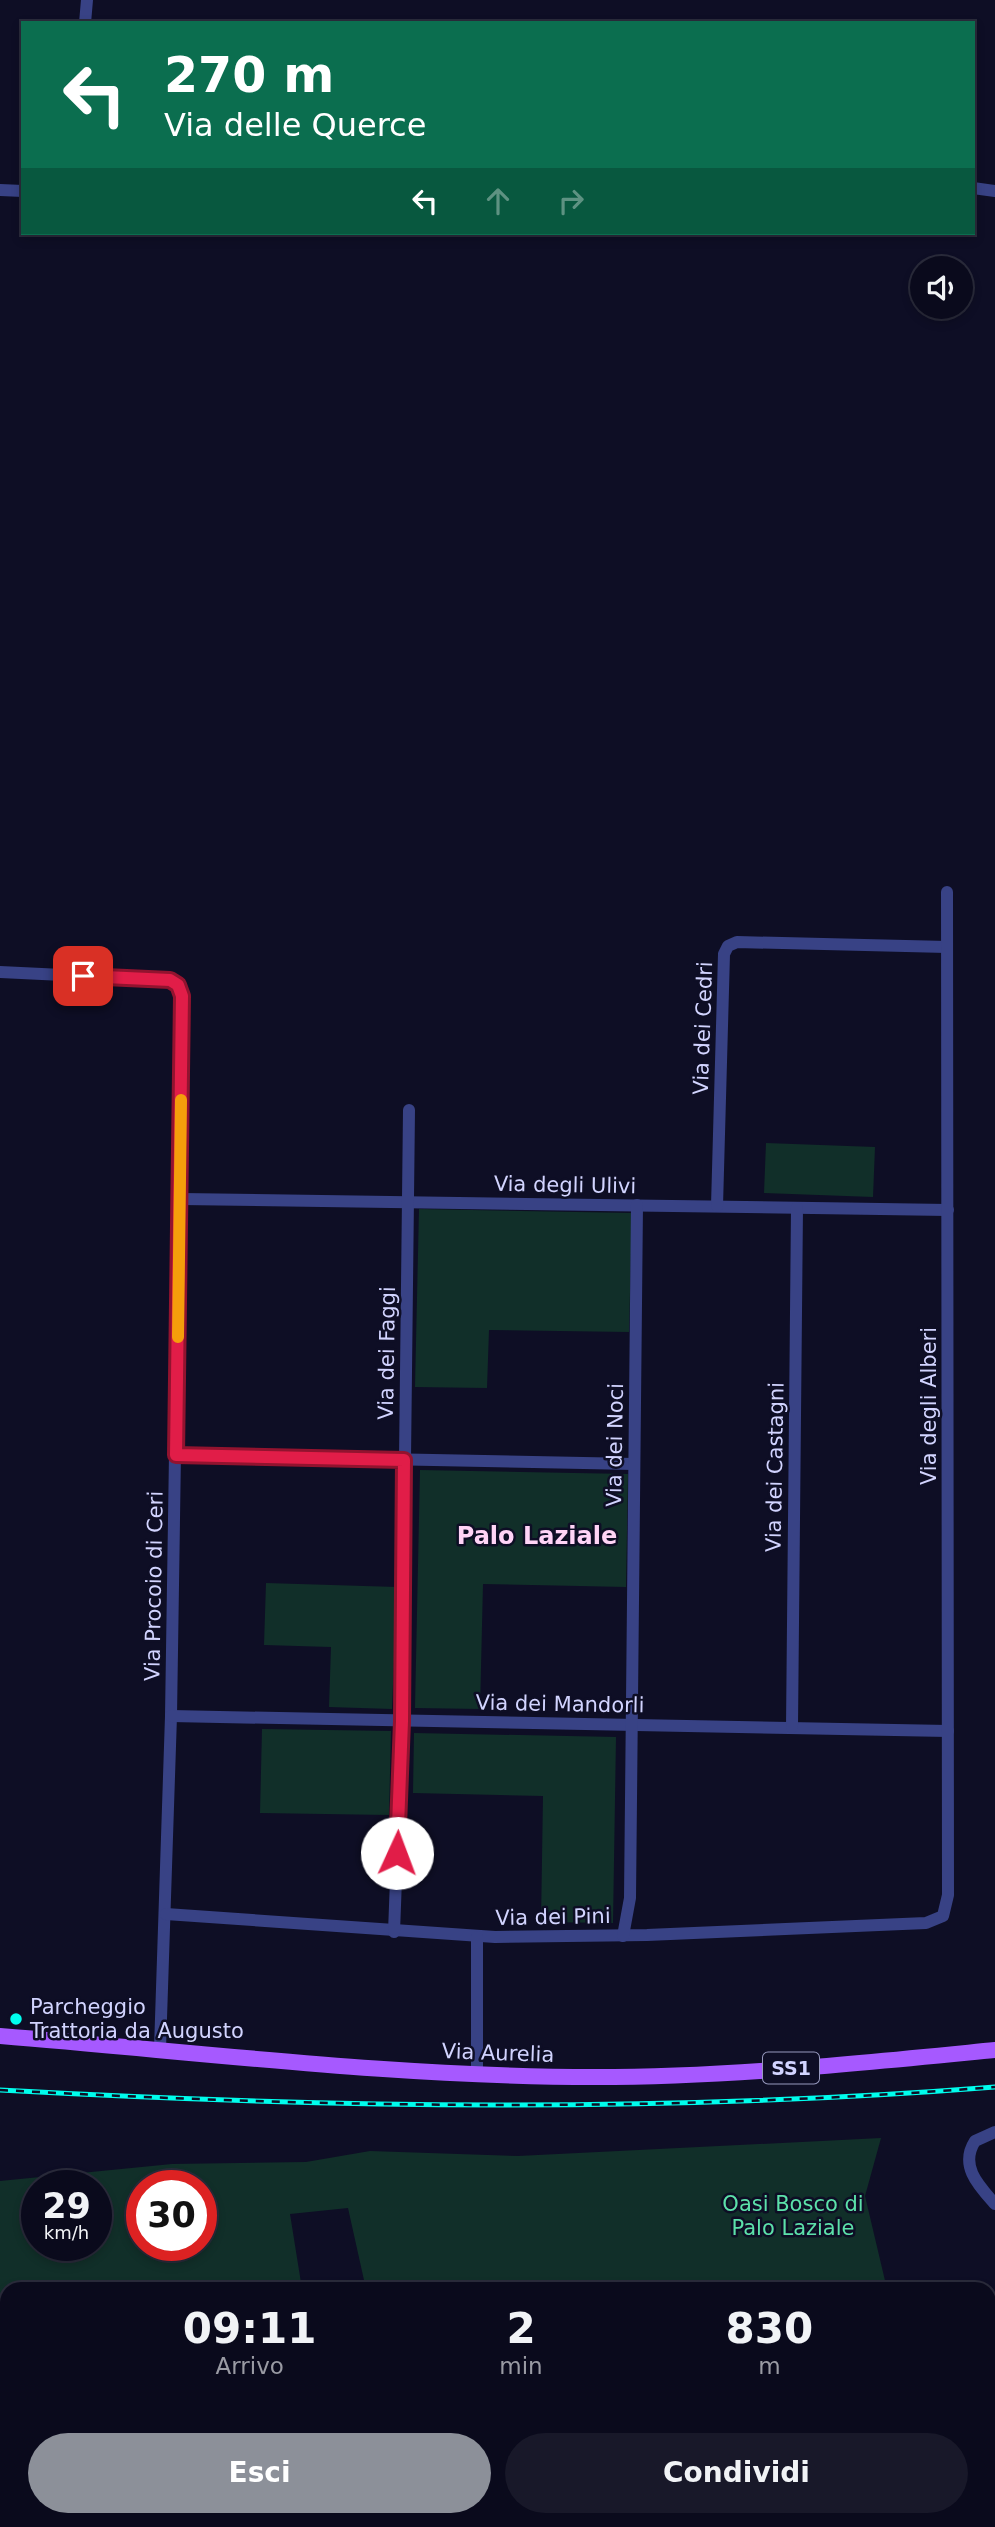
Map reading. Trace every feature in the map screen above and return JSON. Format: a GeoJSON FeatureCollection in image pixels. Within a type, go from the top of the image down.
{"type":"FeatureCollection","features":[{"type":"Feature","properties":{"kind":"main road","name":"Via Aurelia"},"geometry":{"type":"LineString","coordinates":[[0,2036],[477,2074],[597,2077],[701,2075],[995,2050]]}},
{"type":"Feature","properties":{"kind":"street"},"geometry":{"type":"LineString","coordinates":[[85,21],[87,0]]}},
{"type":"Feature","properties":{"kind":"street"},"geometry":{"type":"LineString","coordinates":[[975,188],[995,191]]}},
{"type":"Feature","properties":{"kind":"street"},"geometry":{"type":"LineString","coordinates":[[0,190],[21,191]]}},
{"type":"Feature","properties":{"kind":"street","name":"Via degli Alberi"},"geometry":{"type":"LineString","coordinates":[[940,1918],[945,1912],[948,1895],[947,892]]}},
{"type":"Feature","properties":{"kind":"street","name":"Via dei Cedri"},"geometry":{"type":"LineString","coordinates":[[717,1206],[724,954],[728,946],[737,942],[947,947]]}},
{"type":"Feature","properties":{"kind":"street","name":"Via Procoio di Ceri"},"geometry":{"type":"LineString","coordinates":[[0,972],[167,980],[178,985],[182,996],[176,1455],[166,1914],[160,2049]]}},
{"type":"Feature","properties":{"kind":"street","name":"Via dei Faggi"},"geometry":{"type":"LineString","coordinates":[[394,1932],[402,1721],[409,1111]]}},
{"type":"Feature","properties":{"kind":"street","name":"Via degli Ulivi"},"geometry":{"type":"LineString","coordinates":[[181,1199],[947,1210]]}},
{"type":"Feature","properties":{"kind":"street","name":"Via dei Noci"},"geometry":{"type":"LineString","coordinates":[[623,1936],[630,1903],[637,1205]]}},
{"type":"Feature","properties":{"kind":"street","name":"Via dei Castagni"},"geometry":{"type":"LineString","coordinates":[[792,1727],[797,1208]]}},
{"type":"Feature","properties":{"kind":"street"},"geometry":{"type":"LineString","coordinates":[[176,1455],[634,1464]]}},
{"type":"Feature","properties":{"kind":"street","name":"Via dei Mandorli"},"geometry":{"type":"LineString","coordinates":[[170,1716],[948,1731]]}},
{"type":"Feature","properties":{"kind":"street","name":"Via dei Pini"},"geometry":{"type":"LineString","coordinates":[[166,1914],[477,1937],[623,1936],[926,1923],[940,1918]]}},
{"type":"Feature","properties":{"kind":"street"},"geometry":{"type":"LineString","coordinates":[[477,1937],[477,2074]]}},
{"type":"Feature","properties":{"kind":"street"},"geometry":{"type":"LineString","coordinates":[[995,2132],[975,2141],[969,2160],[973,2177],[995,2204]]}},
{"type":"Feature","properties":{"kind":"green space"},"geometry":{"type":"Polygon","coordinates":[[[766,1143],[875,1147],[873,1197],[764,1193],[766,1143]]]}},
{"type":"Feature","properties":{"kind":"green space"},"geometry":{"type":"Polygon","coordinates":[[[419,1209],[632,1213],[629,1332],[489,1330],[487,1388],[415,1387],[419,1209]]]}},
{"type":"Feature","properties":{"kind":"green space"},"geometry":{"type":"Polygon","coordinates":[[[420,1470],[628,1474],[626,1587],[483,1584],[480,1709],[415,1708],[420,1470]]]}},
{"type":"Feature","properties":{"kind":"green space"},"geometry":{"type":"Polygon","coordinates":[[[266,1583],[397,1587],[392,1709],[329,1707],[331,1647],[264,1645],[266,1583]]]}},
{"type":"Feature","properties":{"kind":"green space"},"geometry":{"type":"Polygon","coordinates":[[[262,1729],[391,1731],[389,1815],[260,1813],[262,1729]]]}},
{"type":"Feature","properties":{"kind":"green space"},"geometry":{"type":"Polygon","coordinates":[[[414,1733],[616,1737],[613,1923],[541,1922],[543,1796],[413,1793],[414,1733]]]}},
{"type":"Feature","properties":{"kind":"green space","name":"Oasi Bosco di Palo Laziale"},"geometry":{"type":"Polygon","coordinates":[[[881,2138],[865,2196],[885,2282],[364,2282],[348,2208],[290,2214],[301,2282],[0,2282],[0,2181],[21,2179],[21,2261],[112,2261],[111,2170],[172,2164],[306,2162],[370,2151],[518,2156],[881,2138]]]}},
{"type":"Feature","properties":{"kind":"railway"},"geometry":{"type":"LineString","coordinates":[[0,2090],[249,2101],[498,2105],[746,2101],[995,2087]]}},
{"type":"Feature","properties":{"kind":"slow traffic"},"geometry":{"type":"LineString","coordinates":[[178,1337],[181,1100]]}},
{"type":"Feature","properties":{"kind":"place","name":"Parcheggio Trattoria da Augusto"},"geometry":{"type":"Point","coordinates":[16,2019]}},
{"type":"Feature","properties":{"kind":"district","name":"Palo Laziale"},"geometry":{"type":"Point","coordinates":[537,1536]}},
{"type":"Feature","properties":{"kind":"route"},"geometry":{"type":"LineString","coordinates":[[83,976],[170,980],[178,985],[182,996],[176,1455],[404,1460],[402,1721],[397,1853]]}}]}
